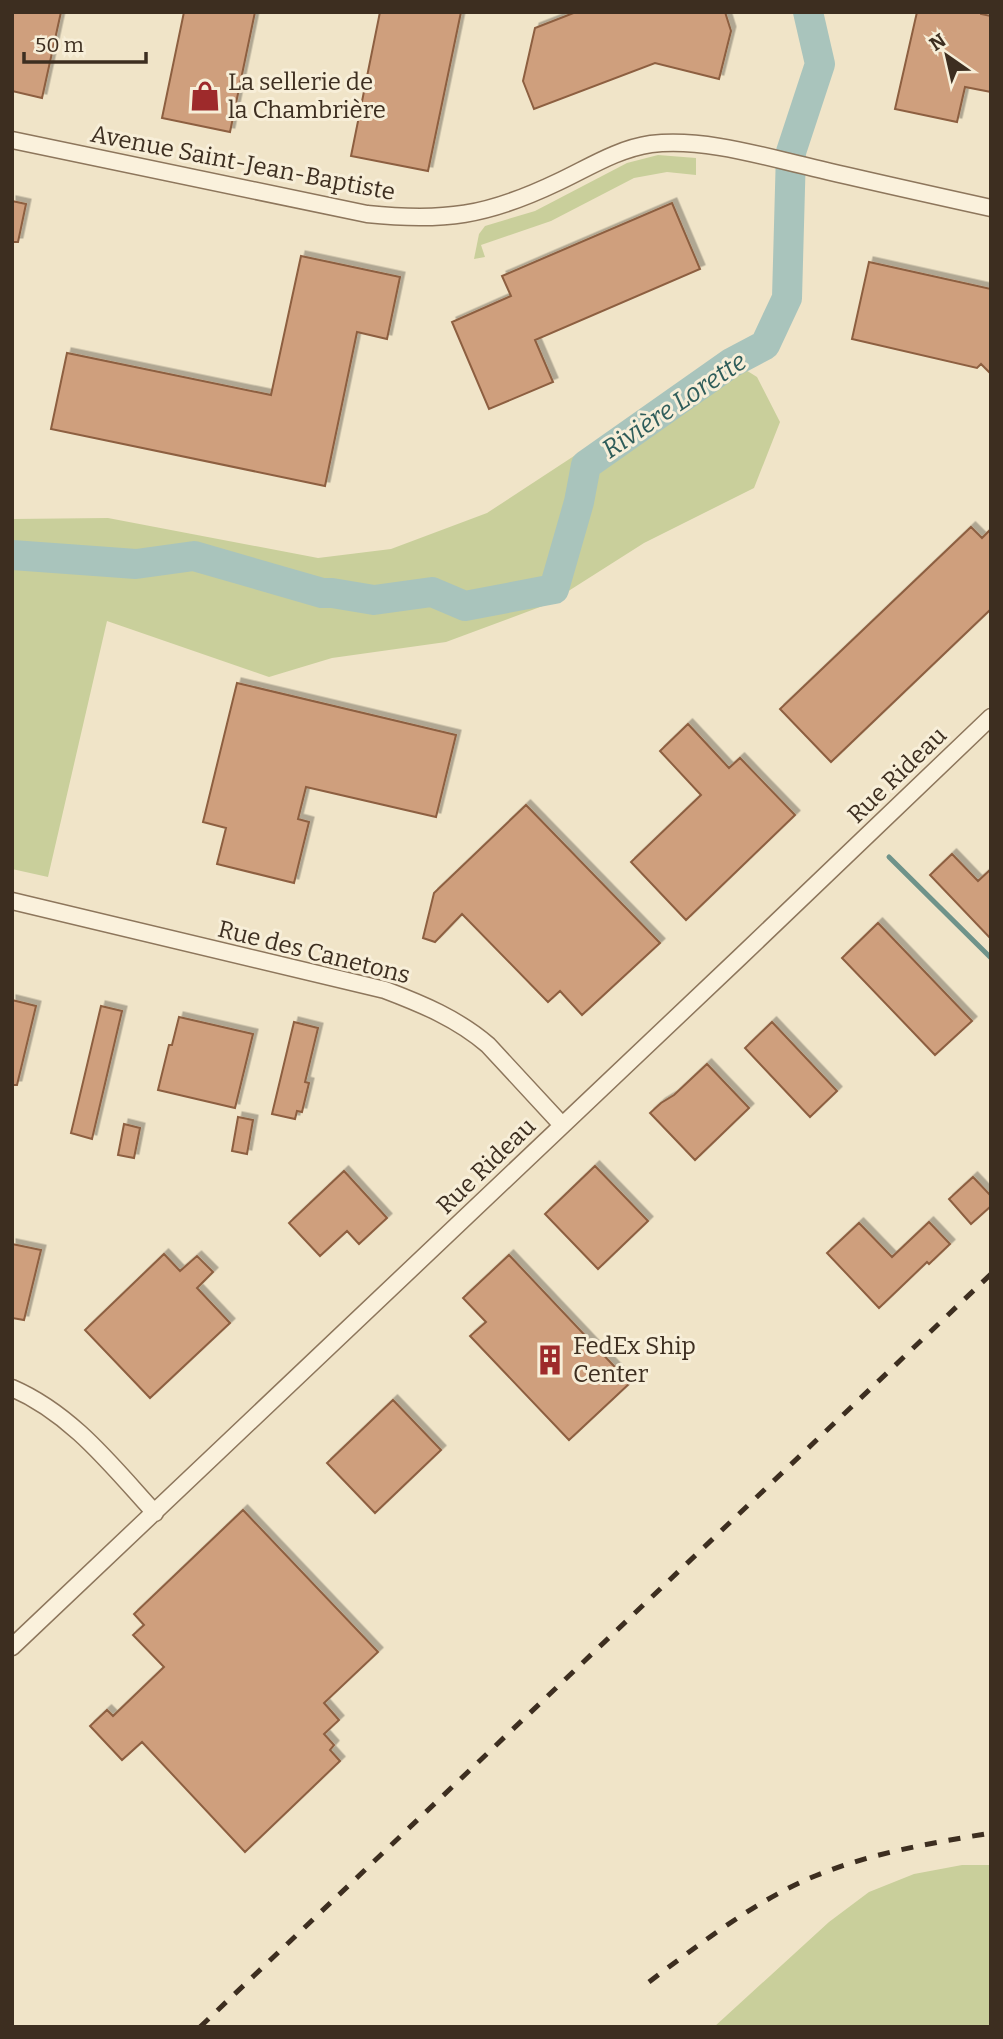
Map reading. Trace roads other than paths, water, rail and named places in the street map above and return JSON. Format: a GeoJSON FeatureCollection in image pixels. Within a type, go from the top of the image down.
{"type":"FeatureCollection","features":[{"type":"Feature","properties":{"kind":"street","name":"Avenue Saint-Jean-Baptiste"},"geometry":{"type":"LineString","coordinates":[[12,140],[367,214],[404,218],[435,218],[487,211],[548,187],[597,161],[626,150],[672,143],[758,155],[991,208]]}},
{"type":"Feature","properties":{"kind":"street","name":"Rue Rideau"},"geometry":{"type":"LineString","coordinates":[[12,1647],[991,717]]}},
{"type":"Feature","properties":{"kind":"street","name":"Rue des Canetons"},"geometry":{"type":"LineString","coordinates":[[12,901],[385,990],[435,1009],[488,1045],[562,1125]]}},
{"type":"Feature","properties":{"kind":"street"},"geometry":{"type":"LineString","coordinates":[[12,1388],[53,1411],[84,1436],[155,1513]]}},
{"type":"Feature","properties":{"kind":"waterway","name":"Rivière Lorette"},"geometry":{"type":"LineString","coordinates":[[12,555],[136,564],[194,556],[322,593],[374,600],[432,592],[465,606],[554,589],[579,502],[586,465],[731,363],[765,345],[787,298],[791,152],[820,64],[808,12]]}},
{"type":"Feature","properties":{"kind":"waterway"},"geometry":{"type":"LineString","coordinates":[[889,857],[991,958]]}},
{"type":"Feature","properties":{"kind":"railway"},"geometry":{"type":"LineString","coordinates":[[200,2027],[991,1274]]}},
{"type":"Feature","properties":{"kind":"railway"},"geometry":{"type":"LineString","coordinates":[[649,1982],[750,1910],[815,1876],[879,1855],[991,1833]]}},
{"type":"Feature","properties":{"kind":"place","name":"La sellerie de la Chambrière"},"geometry":{"type":"Point","coordinates":[205,96]}},
{"type":"Feature","properties":{"kind":"place","name":"FedEx Ship Center"},"geometry":{"type":"Point","coordinates":[550,1360]}}]}
